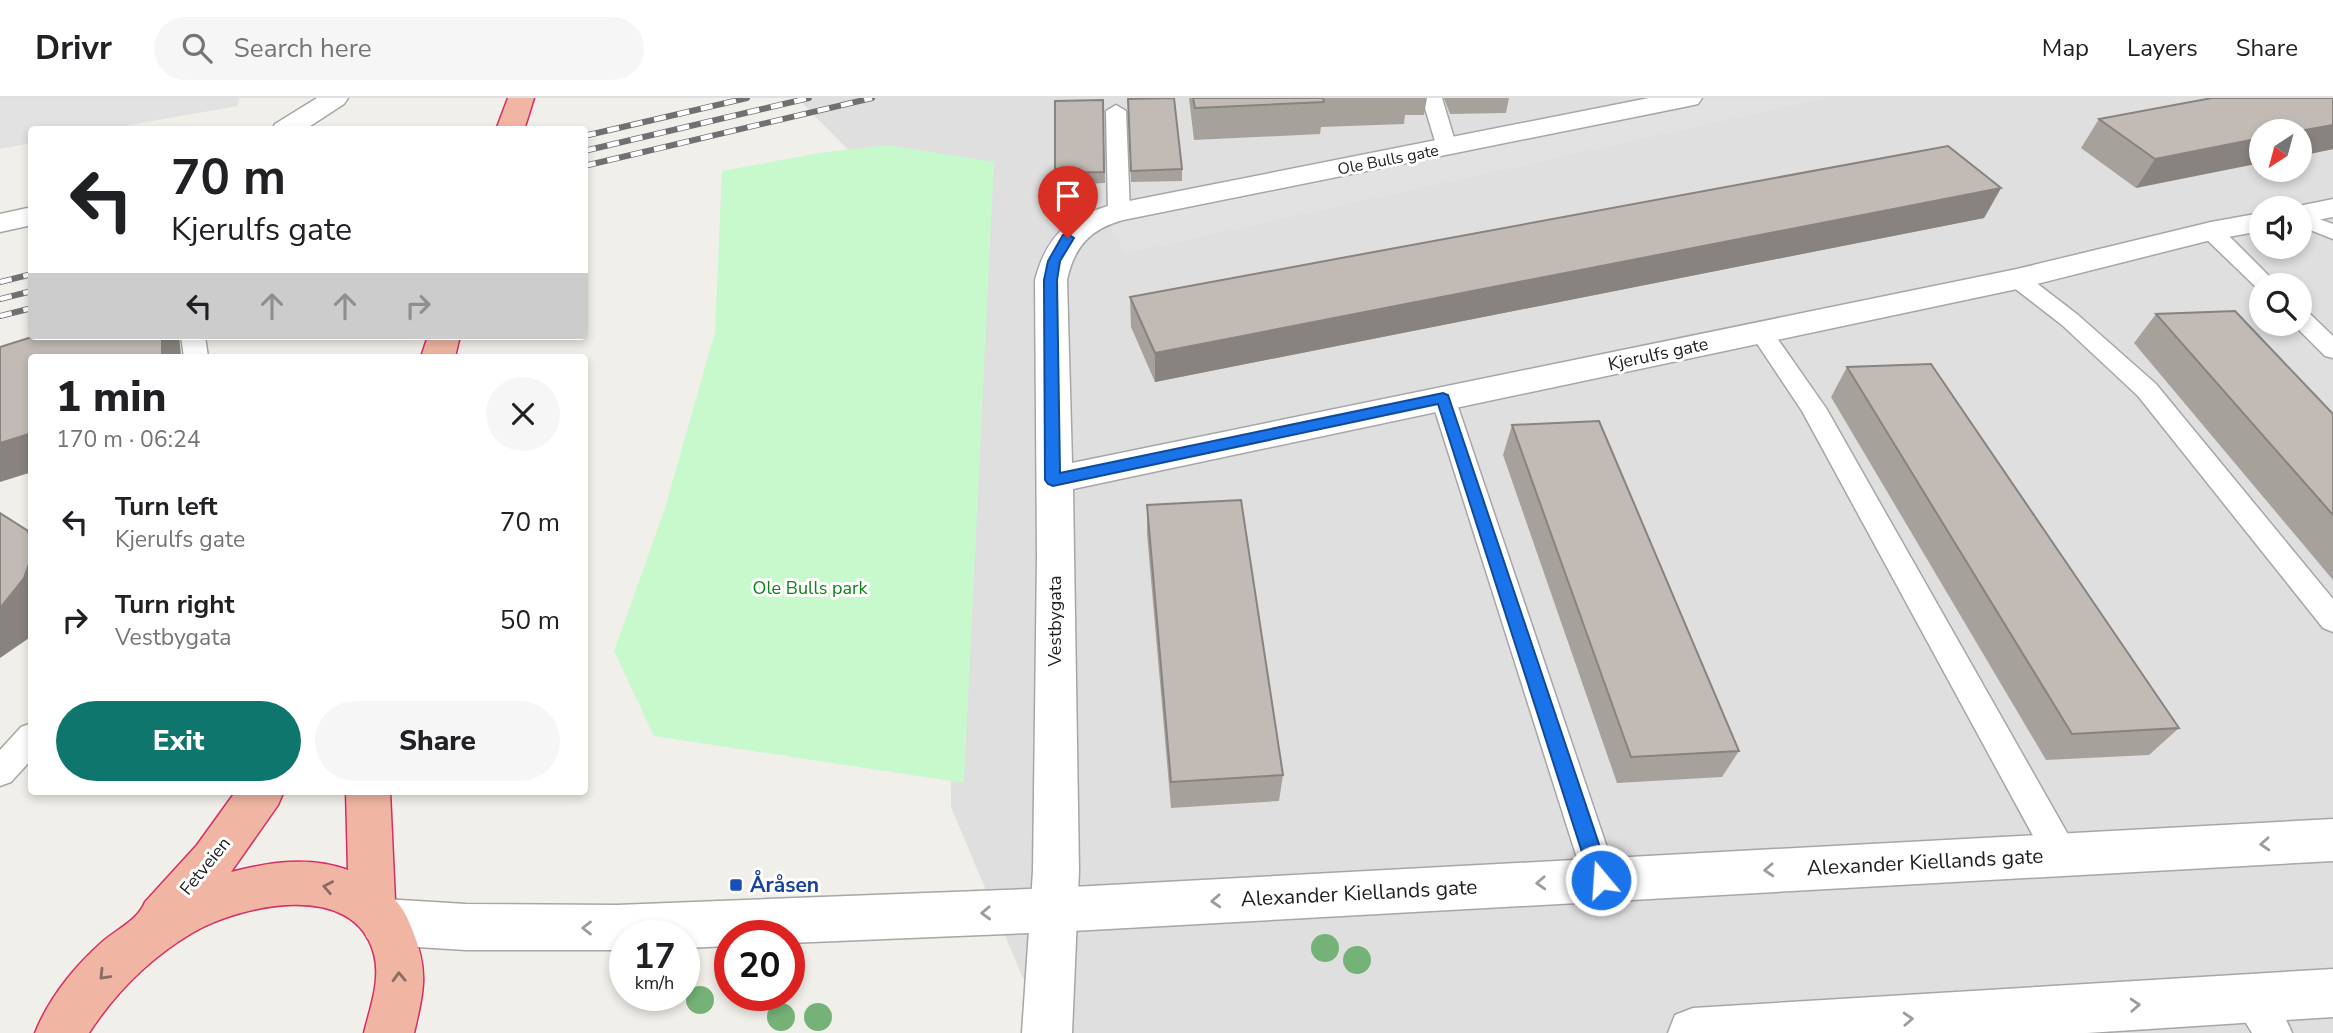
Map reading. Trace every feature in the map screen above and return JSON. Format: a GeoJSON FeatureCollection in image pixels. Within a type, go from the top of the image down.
{"type":"FeatureCollection","features":[{"type":"Feature","properties":{"kind":"highway"},"geometry":{"type":"LineString","coordinates":[[512,126],[522,98]]}},
{"type":"Feature","properties":{"kind":"highway","name":"Fetveien"},"geometry":{"type":"LineString","coordinates":[[144,939],[213,860],[259,795]]}},
{"type":"Feature","properties":{"kind":"highway"},"geometry":{"type":"LineString","coordinates":[[368,795],[378,914],[398,954],[399,993],[389,1033]]}},
{"type":"Feature","properties":{"kind":"highway"},"geometry":{"type":"LineString","coordinates":[[60,1033],[73,1011],[105,973],[144,939],[194,908],[246,888],[295,881],[338,888],[378,914]]}},
{"type":"Feature","properties":{"kind":"street"},"geometry":{"type":"LineString","coordinates":[[291,126],[335,98]]}},
{"type":"Feature","properties":{"kind":"street","name":"Ole Bulls gate"},"geometry":{"type":"LineString","coordinates":[[1103,217],[1689,98]]}},
{"type":"Feature","properties":{"kind":"street"},"geometry":{"type":"LineString","coordinates":[[2312,213],[2333,208]]}},
{"type":"Feature","properties":{"kind":"street"},"geometry":{"type":"LineString","coordinates":[[0,223],[28,217]]}},
{"type":"Feature","properties":{"kind":"street","name":"Vestbygata"},"geometry":{"type":"LineString","coordinates":[[1047,1033],[1054,910],[1056,557],[1051,280],[1054,261],[1061,247],[1103,217]]}},
{"type":"Feature","properties":{"kind":"street","name":"Kjerulfs gate"},"geometry":{"type":"LineString","coordinates":[[1053,480],[2017,279],[2249,224]]}},
{"type":"Feature","properties":{"kind":"street","name":"Alexander Kiellands gate"},"geometry":{"type":"LineString","coordinates":[[378,914],[466,927],[617,928],[1054,910],[2333,841]]}},
{"type":"Feature","properties":{"kind":"street"},"geometry":{"type":"LineString","coordinates":[[1693,1033],[2262,1016],[2333,993]]}},
{"type":"Feature","properties":{"kind":"lane"},"geometry":{"type":"LineString","coordinates":[[1432,98],[1447,148]]}},
{"type":"Feature","properties":{"kind":"lane"},"geometry":{"type":"LineString","coordinates":[[1103,217],[1116,111]]}},
{"type":"Feature","properties":{"kind":"lane"},"geometry":{"type":"LineString","coordinates":[[2312,222],[2333,232]]}},
{"type":"Feature","properties":{"kind":"lane"},"geometry":{"type":"LineString","coordinates":[[2211,231],[2255,273]]}},
{"type":"Feature","properties":{"kind":"lane"},"geometry":{"type":"LineString","coordinates":[[2017,279],[2088,335],[2147,390],[2333,620]]}},
{"type":"Feature","properties":{"kind":"lane"},"geometry":{"type":"LineString","coordinates":[[2312,329],[2333,350]]}},
{"type":"Feature","properties":{"kind":"lane"},"geometry":{"type":"LineString","coordinates":[[1762,333],[1813,408],[2062,856]]}},
{"type":"Feature","properties":{"kind":"lane"},"geometry":{"type":"LineString","coordinates":[[1443,398],[1601,880]]}},
{"type":"Feature","properties":{"kind":"lane"},"geometry":{"type":"LineString","coordinates":[[0,772],[28,740]]}},
{"type":"Feature","properties":{"kind":"shaded area"},"geometry":{"type":"Polygon","coordinates":[[[0,98],[239,98],[238,106],[124,126],[28,126],[28,144],[0,149],[0,98]]]}},
{"type":"Feature","properties":{"kind":"shaded area"},"geometry":{"type":"Polygon","coordinates":[[[797,98],[2333,98],[2333,1033],[1046,1033],[951,807],[950,253],[797,98]]]}},
{"type":"Feature","properties":{"kind":"shaded area"},"geometry":{"type":"Polygon","coordinates":[[[1709,98],[1827,98],[1125,254],[1107,222],[1546,134],[1709,98]]]}},
{"type":"Feature","properties":{"kind":"green space","name":"Ole Bulls park"},"geometry":{"type":"Polygon","coordinates":[[[887,145],[994,162],[964,783],[654,736],[614,651],[665,508],[715,332],[722,171],[819,153],[887,145]]]}},
{"type":"Feature","properties":{"kind":"building"},"geometry":{"type":"Polygon","coordinates":[[[1174,98],[1182,169],[1131,171],[1128,99],[1174,98]]]}},
{"type":"Feature","properties":{"kind":"building"},"geometry":{"type":"Polygon","coordinates":[[[1193,98],[1323,98],[1324,102],[1195,108],[1193,98]]]}},
{"type":"Feature","properties":{"kind":"building"},"geometry":{"type":"Polygon","coordinates":[[[2212,98],[2333,98],[2333,125],[2312,129],[2312,119],[2249,119],[2249,140],[2155,159],[2099,119],[2212,98]]]}},
{"type":"Feature","properties":{"kind":"building"},"geometry":{"type":"Polygon","coordinates":[[[1103,100],[1104,172],[1055,173],[1055,101],[1103,100]]]}},
{"type":"Feature","properties":{"kind":"building"},"geometry":{"type":"Polygon","coordinates":[[[1948,146],[2001,188],[1155,353],[1130,297],[1948,146]]]}},
{"type":"Feature","properties":{"kind":"building"},"geometry":{"type":"Polygon","coordinates":[[[2235,311],[2249,326],[2249,336],[2259,336],[2333,414],[2333,515],[2156,314],[2235,311]]]}},
{"type":"Feature","properties":{"kind":"building"},"geometry":{"type":"Polygon","coordinates":[[[28,338],[162,340],[162,354],[28,354],[28,434],[0,443],[0,347],[28,338]]]}},
{"type":"Feature","properties":{"kind":"building"},"geometry":{"type":"Polygon","coordinates":[[[1931,364],[2179,728],[2072,734],[1847,367],[1931,364]]]}},
{"type":"Feature","properties":{"kind":"building"},"geometry":{"type":"Polygon","coordinates":[[[1599,421],[1739,751],[1631,757],[1512,425],[1599,421]]]}},
{"type":"Feature","properties":{"kind":"building"},"geometry":{"type":"Polygon","coordinates":[[[1241,500],[1283,775],[1171,782],[1147,505],[1241,500]]]}},
{"type":"Feature","properties":{"kind":"building"},"geometry":{"type":"Polygon","coordinates":[[[0,513],[28,531],[28,566],[24,578],[0,608],[0,513]]]}},
{"type":"Feature","properties":{"kind":"railway"},"geometry":{"type":"LineString","coordinates":[[588,135],[747,98]]}},
{"type":"Feature","properties":{"kind":"railway"},"geometry":{"type":"LineString","coordinates":[[588,150],[809,98]]}},
{"type":"Feature","properties":{"kind":"railway"},"geometry":{"type":"LineString","coordinates":[[588,165],[872,98]]}},
{"type":"Feature","properties":{"kind":"railway"},"geometry":{"type":"LineString","coordinates":[[0,282],[28,275]]}},
{"type":"Feature","properties":{"kind":"railway"},"geometry":{"type":"LineString","coordinates":[[0,299],[28,292]]}},
{"type":"Feature","properties":{"kind":"railway"},"geometry":{"type":"LineString","coordinates":[[0,316],[28,309]]}},
{"type":"Feature","properties":{"kind":"place","name":"Åråsen"},"geometry":{"type":"Point","coordinates":[736,885]}},
{"type":"Feature","properties":{"kind":"route"},"geometry":{"type":"LineString","coordinates":[[1068,238],[1054,261],[1051,280],[1053,480],[1443,398],[1601,880]]}}]}
